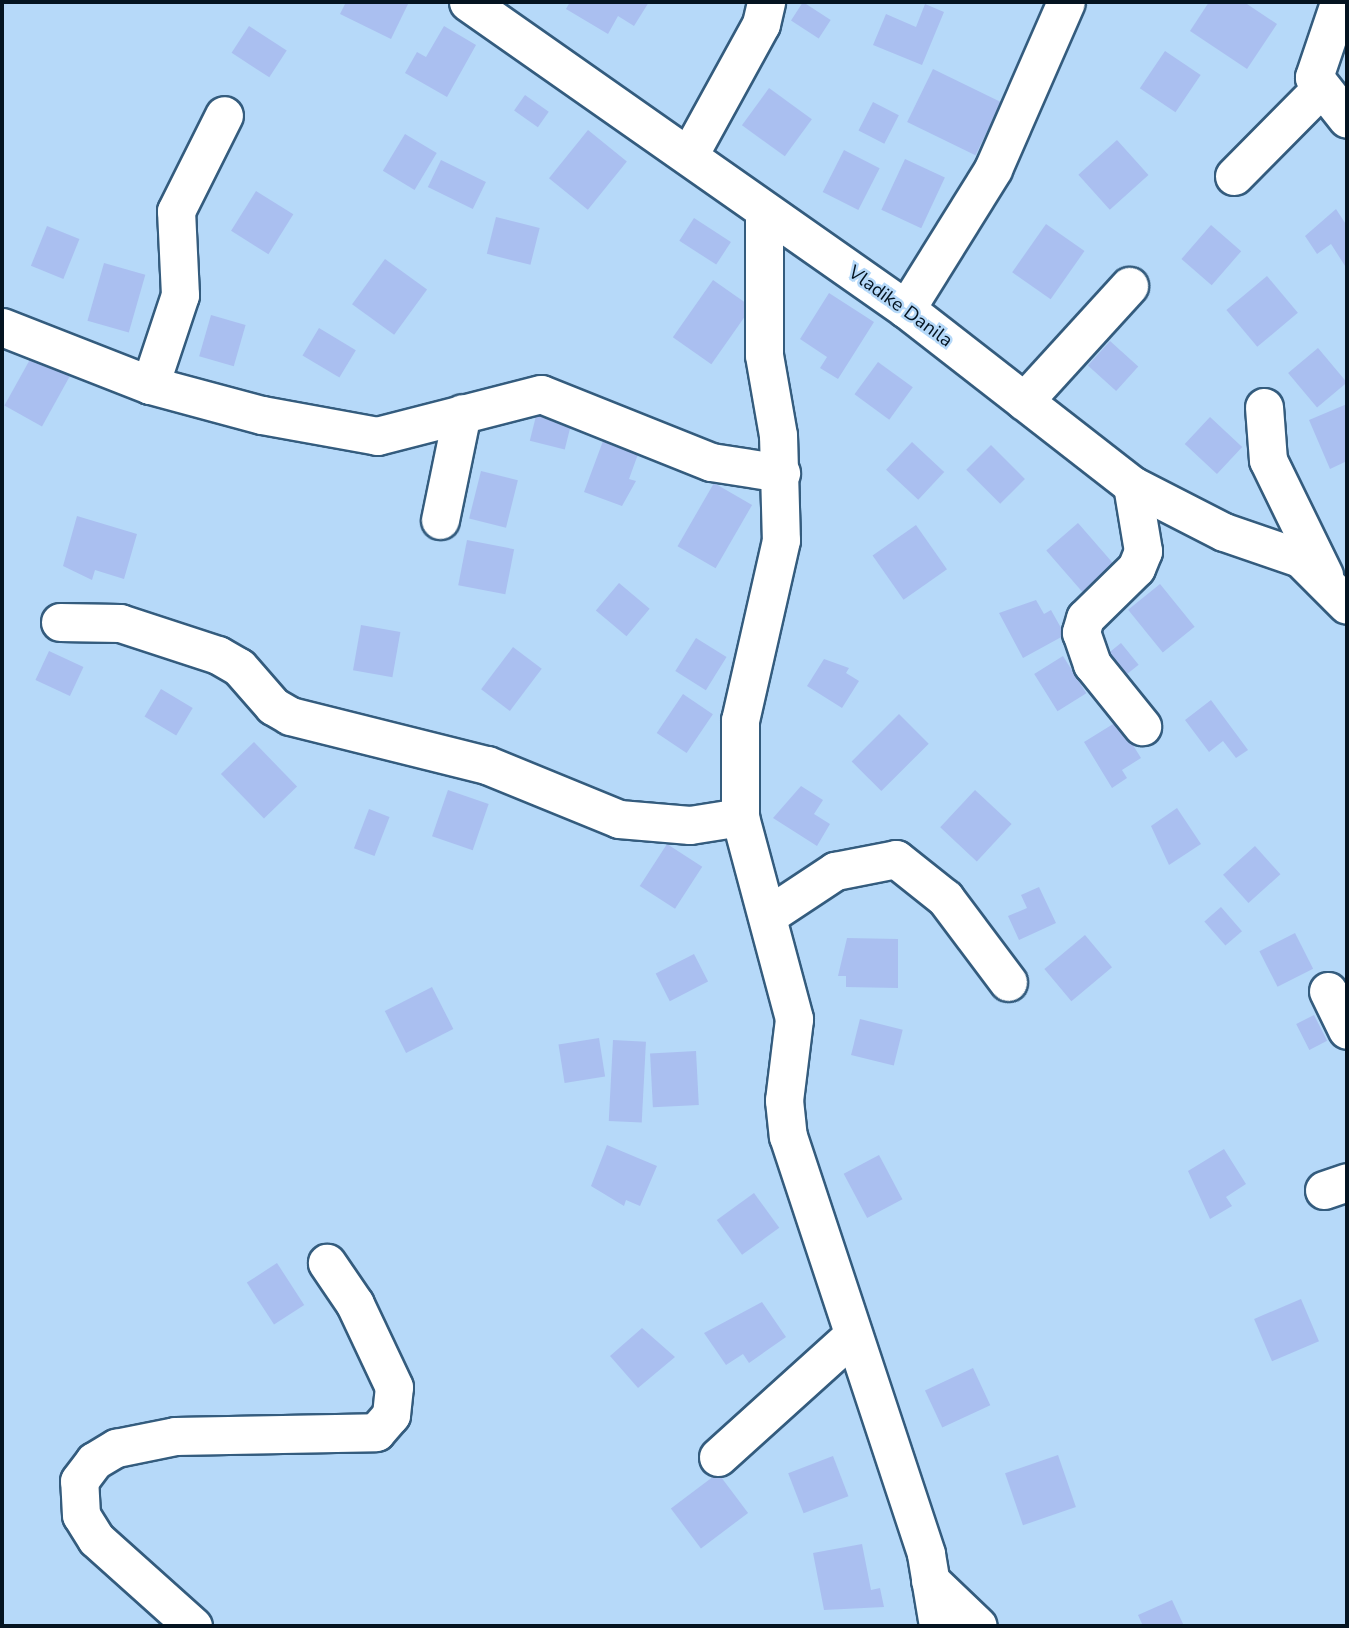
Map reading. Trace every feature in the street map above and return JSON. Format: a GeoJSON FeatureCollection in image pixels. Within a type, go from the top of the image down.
{"type":"FeatureCollection","features":[{"type":"Feature","properties":{"kind":"street","name":"Vladike Danila"},"geometry":{"type":"LineString","coordinates":[[468,2],[906,309],[1132,485],[1224,532],[1300,558],[1336,575]]}},
{"type":"Feature","properties":{"kind":"street"},"geometry":{"type":"LineString","coordinates":[[689,155],[761,24],[766,2]]}},
{"type":"Feature","properties":{"kind":"street"},"geometry":{"type":"LineString","coordinates":[[906,309],[993,169],[1066,2]]}},
{"type":"Feature","properties":{"kind":"street"},"geometry":{"type":"LineString","coordinates":[[1332,7],[1314,66],[1319,90],[1347,119]]}},
{"type":"Feature","properties":{"kind":"street"},"geometry":{"type":"LineString","coordinates":[[1234,176],[1319,90]]}},
{"type":"Feature","properties":{"kind":"street"},"geometry":{"type":"LineString","coordinates":[[150,385],[180,295],[176,211],[224,115]]}},
{"type":"Feature","properties":{"kind":"street"},"geometry":{"type":"LineString","coordinates":[[764,211],[764,355],[781,473],[781,540],[740,720],[740,817],[794,1019],[784,1100],[788,1136],[930,1580],[938,1626]]}},
{"type":"Feature","properties":{"kind":"street"},"geometry":{"type":"LineString","coordinates":[[1024,401],[1129,286]]}},
{"type":"Feature","properties":{"kind":"street"},"geometry":{"type":"LineString","coordinates":[[2,327],[150,385],[262,415],[377,436],[541,394],[711,463],[781,473]]}},
{"type":"Feature","properties":{"kind":"street"},"geometry":{"type":"LineString","coordinates":[[1264,407],[1268,460],[1336,575],[1347,605]]}},
{"type":"Feature","properties":{"kind":"street"},"geometry":{"type":"LineString","coordinates":[[440,520],[462,413]]}},
{"type":"Feature","properties":{"kind":"street"},"geometry":{"type":"LineString","coordinates":[[1132,485],[1143,551],[1136,568],[1085,618],[1081,632],[1092,663],[1142,726]]}},
{"type":"Feature","properties":{"kind":"street"},"geometry":{"type":"LineString","coordinates":[[60,622],[120,623],[218,655],[239,667],[273,706],[290,716],[487,765],[586,810],[649,825],[740,817]]}},
{"type":"Feature","properties":{"kind":"street"},"geometry":{"type":"LineString","coordinates":[[767,916],[835,872],[896,859],[945,898],[1008,982]]}},
{"type":"Feature","properties":{"kind":"street"},"geometry":{"type":"LineString","coordinates":[[1328,991],[1347,1030]]}},
{"type":"Feature","properties":{"kind":"street"},"geometry":{"type":"LineString","coordinates":[[193,1626],[96,1539],[81,1515],[79,1481],[94,1461],[116,1448],[175,1436],[376,1432],[391,1415],[394,1387],[355,1304],[327,1263]]}},
{"type":"Feature","properties":{"kind":"street"},"geometry":{"type":"LineString","coordinates":[[718,1457],[853,1335]]}},
{"type":"Feature","properties":{"kind":"street"},"geometry":{"type":"LineString","coordinates":[[930,1580],[978,1626]]}},
{"type":"Feature","properties":{"kind":"building"},"geometry":{"type":"Polygon","coordinates":[[[346,2],[409,2],[391,39],[340,14],[346,2]]]}},
{"type":"Feature","properties":{"kind":"building"},"geometry":{"type":"Polygon","coordinates":[[[570,2],[649,2],[634,26],[618,16],[608,34],[566,9],[570,2]]]}},
{"type":"Feature","properties":{"kind":"building"},"geometry":{"type":"Polygon","coordinates":[[[803,2],[831,20],[819,38],[791,20],[803,2]]]}},
{"type":"Feature","properties":{"kind":"building"},"geometry":{"type":"Polygon","coordinates":[[[1209,2],[1244,2],[1277,24],[1247,69],[1190,31],[1209,2]]]}},
{"type":"Feature","properties":{"kind":"building"},"geometry":{"type":"Polygon","coordinates":[[[925,4],[944,12],[922,65],[873,45],[886,14],[916,27],[925,4]]]}},
{"type":"Feature","properties":{"kind":"building"},"geometry":{"type":"Polygon","coordinates":[[[249,26],[287,51],[269,77],[232,53],[249,26]]]}},
{"type":"Feature","properties":{"kind":"building"},"geometry":{"type":"Polygon","coordinates":[[[444,26],[476,45],[447,97],[405,73],[417,52],[426,57],[444,26]]]}},
{"type":"Feature","properties":{"kind":"building"},"geometry":{"type":"Polygon","coordinates":[[[1165,51],[1201,75],[1175,112],[1140,88],[1165,51]]]}},
{"type":"Feature","properties":{"kind":"building"},"geometry":{"type":"Polygon","coordinates":[[[933,69],[1001,102],[975,155],[907,122],[933,69]]]}},
{"type":"Feature","properties":{"kind":"building"},"geometry":{"type":"Polygon","coordinates":[[[769,88],[812,119],[785,156],[742,125],[769,88]]]}},
{"type":"Feature","properties":{"kind":"building"},"geometry":{"type":"Polygon","coordinates":[[[525,95],[549,112],[538,127],[514,111],[525,95]]]}},
{"type":"Feature","properties":{"kind":"building"},"geometry":{"type":"Polygon","coordinates":[[[873,102],[899,115],[884,144],[858,131],[873,102]]]}},
{"type":"Feature","properties":{"kind":"building"},"geometry":{"type":"Polygon","coordinates":[[[588,130],[627,161],[588,210],[549,178],[588,130]]]}},
{"type":"Feature","properties":{"kind":"building"},"geometry":{"type":"Polygon","coordinates":[[[405,134],[437,153],[415,190],[383,171],[405,134]]]}},
{"type":"Feature","properties":{"kind":"building"},"geometry":{"type":"Polygon","coordinates":[[[1117,140],[1148,175],[1110,210],[1078,175],[1117,140]]]}},
{"type":"Feature","properties":{"kind":"building"},"geometry":{"type":"Polygon","coordinates":[[[844,150],[880,168],[858,210],[823,192],[844,150]]]}},
{"type":"Feature","properties":{"kind":"building"},"geometry":{"type":"Polygon","coordinates":[[[905,159],[945,178],[921,228],[881,210],[905,159]]]}},
{"type":"Feature","properties":{"kind":"building"},"geometry":{"type":"Polygon","coordinates":[[[441,160],[486,182],[473,209],[428,187],[441,160]]]}},
{"type":"Feature","properties":{"kind":"building"},"geometry":{"type":"Polygon","coordinates":[[[256,191],[293,214],[268,254],[231,231],[256,191]]]}},
{"type":"Feature","properties":{"kind":"building"},"geometry":{"type":"Polygon","coordinates":[[[1336,209],[1347,226],[1347,269],[1331,244],[1317,254],[1305,236],[1336,209]]]}},
{"type":"Feature","properties":{"kind":"building"},"geometry":{"type":"Polygon","coordinates":[[[496,217],[540,228],[530,265],[487,254],[496,217]]]}},
{"type":"Feature","properties":{"kind":"building"},"geometry":{"type":"Polygon","coordinates":[[[694,218],[731,242],[716,265],[679,241],[694,218]]]}},
{"type":"Feature","properties":{"kind":"building"},"geometry":{"type":"Polygon","coordinates":[[[1046,224],[1085,251],[1051,299],[1012,272],[1046,224]]]}},
{"type":"Feature","properties":{"kind":"building"},"geometry":{"type":"Polygon","coordinates":[[[1211,225],[1241,251],[1212,285],[1181,259],[1211,225]]]}},
{"type":"Feature","properties":{"kind":"building"},"geometry":{"type":"Polygon","coordinates":[[[47,226],[79,239],[63,279],[31,266],[47,226]]]}},
{"type":"Feature","properties":{"kind":"building"},"geometry":{"type":"Polygon","coordinates":[[[385,259],[427,290],[394,335],[352,304],[385,259]]]}},
{"type":"Feature","properties":{"kind":"building"},"geometry":{"type":"Polygon","coordinates":[[[104,263],[145,275],[129,333],[87,321],[104,263]]]}},
{"type":"Feature","properties":{"kind":"building"},"geometry":{"type":"Polygon","coordinates":[[[1267,276],[1298,313],[1257,347],[1226,310],[1267,276]]]}},
{"type":"Feature","properties":{"kind":"building"},"geometry":{"type":"Polygon","coordinates":[[[713,280],[752,307],[711,364],[673,337],[713,280]]]}},
{"type":"Feature","properties":{"kind":"building"},"geometry":{"type":"Polygon","coordinates":[[[829,293],[874,322],[838,379],[820,368],[827,357],[800,339],[829,293]]]}},
{"type":"Feature","properties":{"kind":"building"},"geometry":{"type":"Polygon","coordinates":[[[211,315],[246,325],[234,366],[199,356],[211,315]]]}},
{"type":"Feature","properties":{"kind":"building"},"geometry":{"type":"Polygon","coordinates":[[[319,328],[356,350],[339,378],[303,355],[319,328]]]}},
{"type":"Feature","properties":{"kind":"building"},"geometry":{"type":"Polygon","coordinates":[[[1110,341],[1138,366],[1116,391],[1088,366],[1110,341]]]}},
{"type":"Feature","properties":{"kind":"building"},"geometry":{"type":"Polygon","coordinates":[[[1318,348],[1347,382],[1317,408],[1288,373],[1318,348]]]}},
{"type":"Feature","properties":{"kind":"building"},"geometry":{"type":"Polygon","coordinates":[[[33,354],[71,375],[42,426],[4,406],[33,354]]]}},
{"type":"Feature","properties":{"kind":"building"},"geometry":{"type":"Polygon","coordinates":[[[878,362],[913,387],[889,420],[854,394],[878,362]]]}},
{"type":"Feature","properties":{"kind":"building"},"geometry":{"type":"Polygon","coordinates":[[[539,404],[574,413],[565,450],[530,441],[539,404]]]}},
{"type":"Feature","properties":{"kind":"building"},"geometry":{"type":"Polygon","coordinates":[[[1347,404],[1347,461],[1330,469],[1309,420],[1347,404]]]}},
{"type":"Feature","properties":{"kind":"building"},"geometry":{"type":"Polygon","coordinates":[[[1210,417],[1242,447],[1217,474],[1185,444],[1210,417]]]}},
{"type":"Feature","properties":{"kind":"building"},"geometry":{"type":"Polygon","coordinates":[[[606,433],[641,446],[629,479],[636,481],[622,506],[584,492],[606,433]]]}},
{"type":"Feature","properties":{"kind":"building"},"geometry":{"type":"Polygon","coordinates":[[[912,442],[944,472],[918,500],[886,470],[912,442]]]}},
{"type":"Feature","properties":{"kind":"building"},"geometry":{"type":"Polygon","coordinates":[[[991,445],[1025,479],[1000,504],[966,470],[991,445]]]}},
{"type":"Feature","properties":{"kind":"building"},"geometry":{"type":"Polygon","coordinates":[[[481,471],[518,480],[506,528],[469,519],[481,471]]]}},
{"type":"Feature","properties":{"kind":"building"},"geometry":{"type":"Polygon","coordinates":[[[714,483],[752,505],[716,568],[678,546],[714,483]]]}},
{"type":"Feature","properties":{"kind":"building"},"geometry":{"type":"Polygon","coordinates":[[[77,516],[137,534],[124,579],[95,570],[92,580],[63,566],[77,516]]]}},
{"type":"Feature","properties":{"kind":"building"},"geometry":{"type":"Polygon","coordinates":[[[1078,523],[1120,571],[1088,599],[1046,551],[1078,523]]]}},
{"type":"Feature","properties":{"kind":"building"},"geometry":{"type":"Polygon","coordinates":[[[916,525],[947,569],[904,600],[873,555],[916,525]]]}},
{"type":"Feature","properties":{"kind":"building"},"geometry":{"type":"Polygon","coordinates":[[[467,540],[514,549],[505,594],[458,585],[467,540]]]}},
{"type":"Feature","properties":{"kind":"building"},"geometry":{"type":"Polygon","coordinates":[[[619,583],[650,609],[627,636],[596,611],[619,583]]]}},
{"type":"Feature","properties":{"kind":"building"},"geometry":{"type":"Polygon","coordinates":[[[1160,584],[1195,627],[1163,653],[1128,610],[1160,584]]]}},
{"type":"Feature","properties":{"kind":"building"},"geometry":{"type":"Polygon","coordinates":[[[1036,600],[1044,614],[1051,610],[1065,635],[1023,658],[999,613],[1036,600]]]}},
{"type":"Feature","properties":{"kind":"building"},"geometry":{"type":"Polygon","coordinates":[[[361,625],[400,632],[392,677],[353,670],[361,625]]]}},
{"type":"Feature","properties":{"kind":"building"},"geometry":{"type":"Polygon","coordinates":[[[696,638],[727,657],[706,690],[675,671],[696,638]]]}},
{"type":"Feature","properties":{"kind":"building"},"geometry":{"type":"Polygon","coordinates":[[[1121,643],[1139,665],[1125,676],[1107,654],[1121,643]]]}},
{"type":"Feature","properties":{"kind":"building"},"geometry":{"type":"Polygon","coordinates":[[[513,647],[542,669],[510,711],[481,689],[513,647]]]}},
{"type":"Feature","properties":{"kind":"building"},"geometry":{"type":"Polygon","coordinates":[[[49,651],[83,667],[70,696],[35,680],[49,651]]]}},
{"type":"Feature","properties":{"kind":"building"},"geometry":{"type":"Polygon","coordinates":[[[1063,656],[1086,693],[1057,711],[1034,674],[1063,656]]]}},
{"type":"Feature","properties":{"kind":"building"},"geometry":{"type":"Polygon","coordinates":[[[824,659],[849,668],[846,673],[859,681],[842,708],[807,686],[824,659]]]}},
{"type":"Feature","properties":{"kind":"building"},"geometry":{"type":"Polygon","coordinates":[[[161,689],[193,708],[176,735],[145,716],[161,689]]]}},
{"type":"Feature","properties":{"kind":"building"},"geometry":{"type":"Polygon","coordinates":[[[683,694],[713,714],[687,753],[657,733],[683,694]]]}},
{"type":"Feature","properties":{"kind":"building"},"geometry":{"type":"Polygon","coordinates":[[[1211,700],[1248,750],[1236,758],[1223,741],[1209,752],[1185,720],[1211,700]]]}},
{"type":"Feature","properties":{"kind":"building"},"geometry":{"type":"Polygon","coordinates":[[[899,714],[929,744],[881,791],[852,761],[899,714]]]}},
{"type":"Feature","properties":{"kind":"building"},"geometry":{"type":"Polygon","coordinates":[[[1118,721],[1141,758],[1122,770],[1127,778],[1112,788],[1084,742],[1118,721]]]}},
{"type":"Feature","properties":{"kind":"building"},"geometry":{"type":"Polygon","coordinates":[[[254,742],[297,787],[264,819],[221,774],[254,742]]]}},
{"type":"Feature","properties":{"kind":"building"},"geometry":{"type":"Polygon","coordinates":[[[801,786],[823,800],[814,814],[830,824],[817,846],[773,818],[801,786]]]}},
{"type":"Feature","properties":{"kind":"building"},"geometry":{"type":"Polygon","coordinates":[[[448,790],[489,804],[473,850],[432,836],[448,790]]]}},
{"type":"Feature","properties":{"kind":"building"},"geometry":{"type":"Polygon","coordinates":[[[975,790],[1012,824],[977,861],[940,827],[975,790]]]}},
{"type":"Feature","properties":{"kind":"building"},"geometry":{"type":"Polygon","coordinates":[[[1177,808],[1201,844],[1169,865],[1151,826],[1177,808]]]}},
{"type":"Feature","properties":{"kind":"building"},"geometry":{"type":"Polygon","coordinates":[[[369,809],[390,817],[374,856],[354,848],[369,809]]]}},
{"type":"Feature","properties":{"kind":"building"},"geometry":{"type":"Polygon","coordinates":[[[667,844],[702,867],[675,909],[640,886],[667,844]]]}},
{"type":"Feature","properties":{"kind":"building"},"geometry":{"type":"Polygon","coordinates":[[[1255,846],[1280,874],[1248,903],[1223,875],[1255,846]]]}},
{"type":"Feature","properties":{"kind":"building"},"geometry":{"type":"Polygon","coordinates":[[[1039,887],[1056,923],[1019,940],[1008,916],[1027,908],[1021,895],[1039,887]]]}},
{"type":"Feature","properties":{"kind":"building"},"geometry":{"type":"Polygon","coordinates":[[[1221,907],[1242,931],[1225,946],[1204,921],[1221,907]]]}},
{"type":"Feature","properties":{"kind":"building"},"geometry":{"type":"Polygon","coordinates":[[[1295,933],[1313,969],[1278,987],[1259,951],[1295,933]]]}},
{"type":"Feature","properties":{"kind":"building"},"geometry":{"type":"Polygon","coordinates":[[[1085,935],[1112,967],[1071,1001],[1044,969],[1085,935]]]}},
{"type":"Feature","properties":{"kind":"building"},"geometry":{"type":"Polygon","coordinates":[[[847,938],[898,939],[898,988],[846,987],[846,976],[838,976],[847,938]]]}},
{"type":"Feature","properties":{"kind":"building"},"geometry":{"type":"Polygon","coordinates":[[[694,954],[708,982],[670,1001],[656,974],[694,954]]]}},
{"type":"Feature","properties":{"kind":"building"},"geometry":{"type":"Polygon","coordinates":[[[432,987],[453,1029],[406,1053],[385,1011],[432,987]]]}},
{"type":"Feature","properties":{"kind":"building"},"geometry":{"type":"Polygon","coordinates":[[[1314,1015],[1327,1041],[1309,1050],[1296,1024],[1314,1015]]]}},
{"type":"Feature","properties":{"kind":"building"},"geometry":{"type":"Polygon","coordinates":[[[860,1019],[903,1030],[894,1066],[851,1055],[860,1019]]]}},
{"type":"Feature","properties":{"kind":"building"},"geometry":{"type":"Polygon","coordinates":[[[599,1038],[605,1077],[565,1083],[559,1044],[599,1038]]]}},
{"type":"Feature","properties":{"kind":"building"},"geometry":{"type":"Polygon","coordinates":[[[613,1040],[646,1042],[642,1123],[609,1121],[613,1040]]]}},
{"type":"Feature","properties":{"kind":"building"},"geometry":{"type":"Polygon","coordinates":[[[696,1051],[699,1105],[653,1107],[650,1053],[696,1051]]]}},
{"type":"Feature","properties":{"kind":"building"},"geometry":{"type":"Polygon","coordinates":[[[607,1145],[657,1166],[640,1206],[626,1200],[624,1206],[591,1186],[607,1145]]]}},
{"type":"Feature","properties":{"kind":"building"},"geometry":{"type":"Polygon","coordinates":[[[1224,1149],[1246,1184],[1226,1197],[1232,1206],[1210,1219],[1188,1171],[1224,1149]]]}},
{"type":"Feature","properties":{"kind":"building"},"geometry":{"type":"Polygon","coordinates":[[[879,1155],[902,1199],[867,1218],[844,1174],[879,1155]]]}},
{"type":"Feature","properties":{"kind":"building"},"geometry":{"type":"Polygon","coordinates":[[[754,1193],[779,1228],[742,1255],[717,1220],[754,1193]]]}},
{"type":"Feature","properties":{"kind":"building"},"geometry":{"type":"Polygon","coordinates":[[[277,1263],[304,1305],[274,1325],[247,1283],[277,1263]]]}},
{"type":"Feature","properties":{"kind":"building"},"geometry":{"type":"Polygon","coordinates":[[[1301,1299],[1319,1341],[1272,1361],[1254,1319],[1301,1299]]]}},
{"type":"Feature","properties":{"kind":"building"},"geometry":{"type":"Polygon","coordinates":[[[762,1302],[786,1337],[749,1363],[743,1354],[726,1365],[704,1333],[762,1302]]]}},
{"type":"Feature","properties":{"kind":"building"},"geometry":{"type":"Polygon","coordinates":[[[642,1328],[675,1357],[638,1388],[610,1356],[642,1328]]]}},
{"type":"Feature","properties":{"kind":"building"},"geometry":{"type":"Polygon","coordinates":[[[973,1368],[990,1405],[942,1428],[925,1390],[973,1368]]]}},
{"type":"Feature","properties":{"kind":"building"},"geometry":{"type":"Polygon","coordinates":[[[1058,1455],[1076,1507],[1023,1525],[1005,1473],[1058,1455]]]}},
{"type":"Feature","properties":{"kind":"building"},"geometry":{"type":"Polygon","coordinates":[[[833,1456],[848,1496],[804,1513],[788,1473],[833,1456]]]}},
{"type":"Feature","properties":{"kind":"building"},"geometry":{"type":"Polygon","coordinates":[[[718,1473],[748,1513],[701,1548],[671,1509],[718,1473]]]}},
{"type":"Feature","properties":{"kind":"building"},"geometry":{"type":"Polygon","coordinates":[[[862,1544],[871,1590],[880,1588],[884,1607],[824,1610],[813,1553],[862,1544]]]}},
{"type":"Feature","properties":{"kind":"building"},"geometry":{"type":"Polygon","coordinates":[[[1172,1600],[1184,1626],[1143,1626],[1138,1615],[1172,1600]]]}}]}
